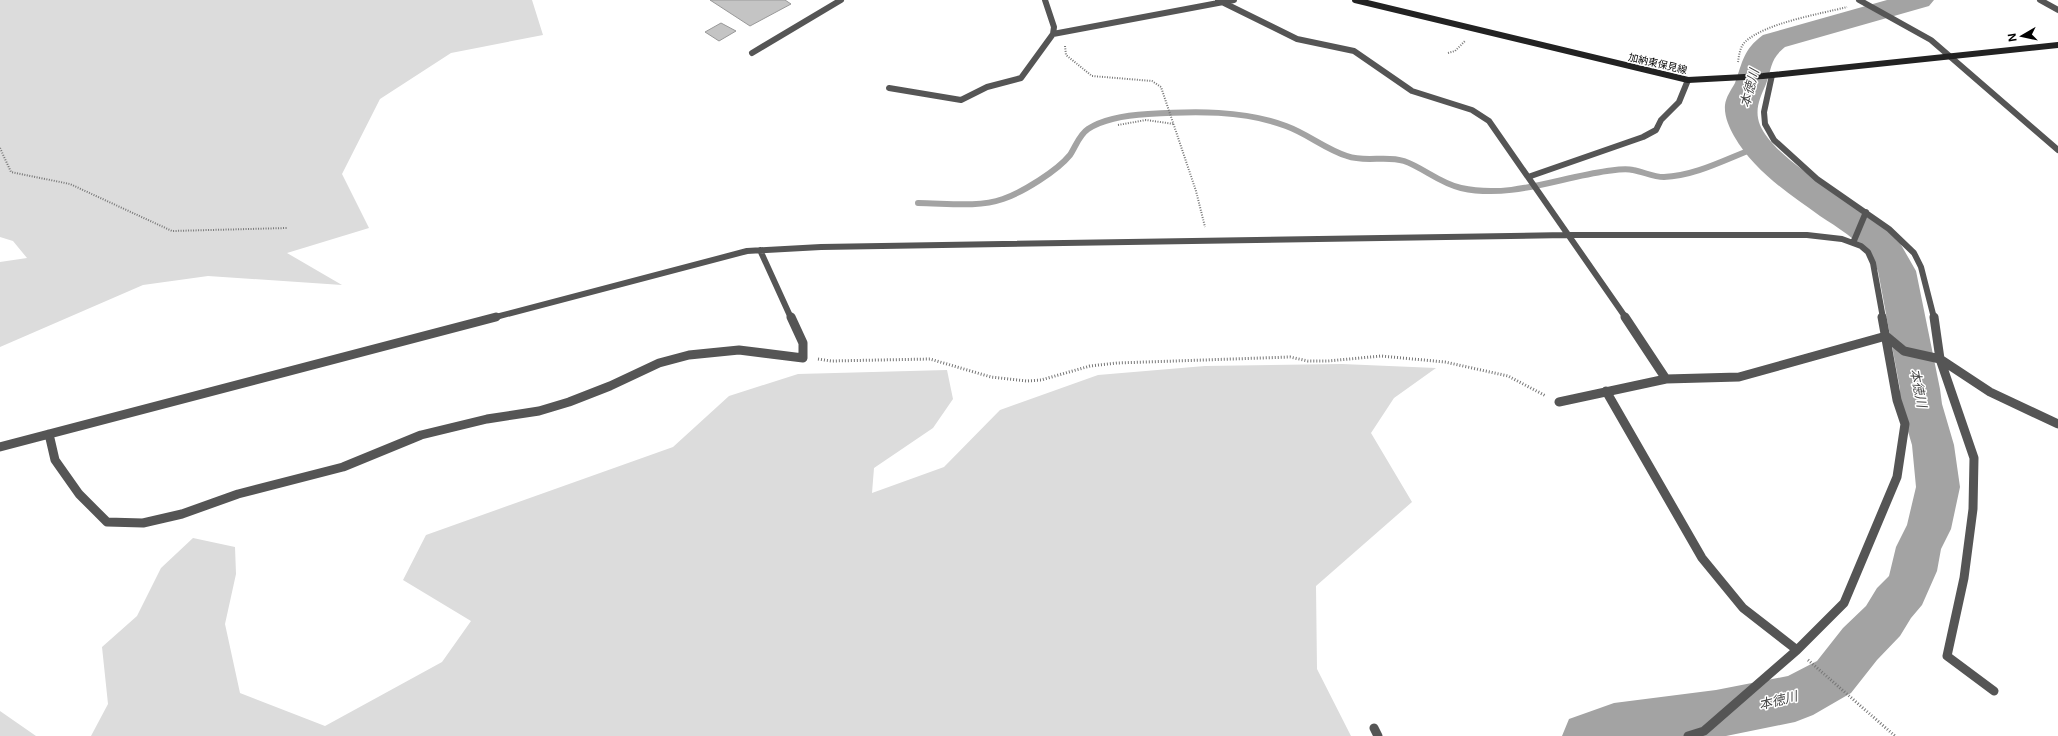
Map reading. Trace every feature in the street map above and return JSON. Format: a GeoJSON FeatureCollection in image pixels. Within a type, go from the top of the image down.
{"type":"FeatureCollection","features":[{"type":"Feature","properties":{"kind":"main road","name":"加納東保見線"},"geometry":{"type":"LineString","coordinates":[[1355,0],[1688,80],[1763,76],[2058,45]]}},
{"type":"Feature","properties":{"kind":"street"},"geometry":{"type":"LineString","coordinates":[[752,53],[841,0]]}},
{"type":"Feature","properties":{"kind":"street"},"geometry":{"type":"LineString","coordinates":[[889,88],[961,100],[988,87],[1021,78],[1053,34],[1054,27],[1045,0]]}},
{"type":"Feature","properties":{"kind":"street"},"geometry":{"type":"LineString","coordinates":[[1053,34],[1220,1],[1234,0]]}},
{"type":"Feature","properties":{"kind":"street"},"geometry":{"type":"LineString","coordinates":[[2040,0],[2058,10]]}},
{"type":"Feature","properties":{"kind":"street"},"geometry":{"type":"LineString","coordinates":[[1220,1],[1297,39],[1354,51],[1412,91],[1472,110],[1489,121],[1637,334],[1666,379]]}},
{"type":"Feature","properties":{"kind":"street"},"geometry":{"type":"LineString","coordinates":[[1862,2],[1931,40],[2058,150]]}},
{"type":"Feature","properties":{"kind":"street"},"geometry":{"type":"LineString","coordinates":[[1772,75],[1764,112],[1765,124],[1774,140],[1817,179],[1889,229],[1914,252],[1921,267],[1932,305],[1940,359],[1974,458],[1972,517],[1964,578],[1947,656],[1994,691]]}},
{"type":"Feature","properties":{"kind":"street"},"geometry":{"type":"LineString","coordinates":[[1528,177],[1643,137],[1656,130],[1661,120],[1680,102],[1688,80]]}},
{"type":"Feature","properties":{"kind":"street"},"geometry":{"type":"LineString","coordinates":[[1853,243],[1866,212]]}},
{"type":"Feature","properties":{"kind":"street"},"geometry":{"type":"LineString","coordinates":[[0,447],[747,251],[1567,235],[1788,234],[1822,236],[1853,243],[1867,251],[1874,263],[1897,400],[1905,424],[1897,477],[1844,604],[1797,650],[1704,731],[1688,736]]}},
{"type":"Feature","properties":{"kind":"street"},"geometry":{"type":"LineString","coordinates":[[49,434],[55,460],[79,494],[107,522],[143,522],[182,514],[238,494],[343,467],[421,435],[487,419],[539,411],[569,402],[610,386],[658,363],[689,355],[739,350],[803,358],[803,343],[760,250]]}},
{"type":"Feature","properties":{"kind":"street"},"geometry":{"type":"LineString","coordinates":[[1886,336],[1904,351],[1940,359],[1990,392],[2058,424]]}},
{"type":"Feature","properties":{"kind":"street"},"geometry":{"type":"LineString","coordinates":[[1559,402],[1666,379],[1739,377],[1886,336]]}},
{"type":"Feature","properties":{"kind":"street"},"geometry":{"type":"LineString","coordinates":[[1606,391],[1702,558],[1743,608],[1797,650]]}},
{"type":"Feature","properties":{"kind":"path"},"geometry":{"type":"LineString","coordinates":[[1744,77],[1739,68],[1739,54],[1745,42],[1754,35],[1798,19],[1862,2]]}},
{"type":"Feature","properties":{"kind":"path"},"geometry":{"type":"LineString","coordinates":[[1068,31],[1064,52],[1092,76],[1158,83],[1161,87],[1196,191],[1209,241]]}},
{"type":"Feature","properties":{"kind":"path"},"geometry":{"type":"LineString","coordinates":[[1118,125],[1142,120],[1163,121],[1174,124]]}},
{"type":"Feature","properties":{"kind":"path"},"geometry":{"type":"LineString","coordinates":[[0,148],[11,172],[70,184],[172,230],[288,228]]}},
{"type":"Feature","properties":{"kind":"path"},"geometry":{"type":"LineString","coordinates":[[803,358],[831,361],[930,359],[952,364],[979,374],[1027,381],[1041,380],[1090,366],[1116,363],[1290,357],[1328,361],[1381,356],[1446,362],[1508,376],[1559,402]]}},
{"type":"Feature","properties":{"kind":"path"},"geometry":{"type":"LineString","coordinates":[[1805,657],[1870,712],[1895,736]]}},
{"type":"Feature","properties":{"kind":"shaded area"},"geometry":{"type":"Polygon","coordinates":[[[0,0],[532,0],[543,35],[451,53],[380,99],[342,174],[369,228],[287,253],[342,285],[208,276],[143,285],[0,347],[0,262],[27,258],[13,241],[0,237],[0,0]]]}},
{"type":"Feature","properties":{"kind":"shaded area"},"geometry":{"type":"Polygon","coordinates":[[[1342,364],[1436,368],[1394,398],[1371,433],[1412,502],[1316,586],[1317,669],[1351,736],[91,736],[108,704],[102,647],[137,616],[161,568],[193,538],[235,547],[236,574],[225,624],[240,693],[325,726],[442,662],[471,621],[403,580],[426,535],[673,447],[729,396],[798,374],[947,370],[953,399],[933,428],[874,468],[872,493],[944,467],[1000,410],[1098,375],[1205,366],[1342,364]]]}},
{"type":"Feature","properties":{"kind":"shaded area"},"geometry":{"type":"Polygon","coordinates":[[[0,711],[36,736],[0,736],[0,711]]]}},
{"type":"Feature","properties":{"kind":"building"},"geometry":{"type":"Polygon","coordinates":[[[710,0],[785,0],[791,4],[750,26],[710,0]]]}},
{"type":"Feature","properties":{"kind":"building"},"geometry":{"type":"Polygon","coordinates":[[[721,23],[736,31],[719,41],[705,32],[721,23]]]}},
{"type":"Feature","properties":{"kind":"waterway","name":"本徳川"},"geometry":{"type":"LineString","coordinates":[[1587,736],[1614,727],[1716,714],[1795,698],[1834,677],[1860,644],[1883,621],[1894,603],[1906,590],[1914,571],[1919,547],[1929,529],[1938,487],[1933,445],[1921,404],[1920,389],[1897,271],[1884,248],[1873,236],[1793,179],[1772,161],[1755,143],[1744,125],[1741,106],[1760,55],[1767,46],[1774,41],[1919,0]]}},
{"type":"Feature","properties":{"kind":"waterway"},"geometry":{"type":"LineString","coordinates":[[918,203],[972,204],[993,202],[1011,196],[1030,186],[1057,168],[1070,155],[1080,137],[1088,129],[1109,120],[1141,114],[1201,112],[1236,114],[1253,117],[1294,129],[1347,156],[1361,159],[1397,159],[1418,167],[1453,186],[1480,191],[1516,189],[1620,169],[1630,169],[1660,177],[1676,176],[1712,166],[1758,147]]}}]}
